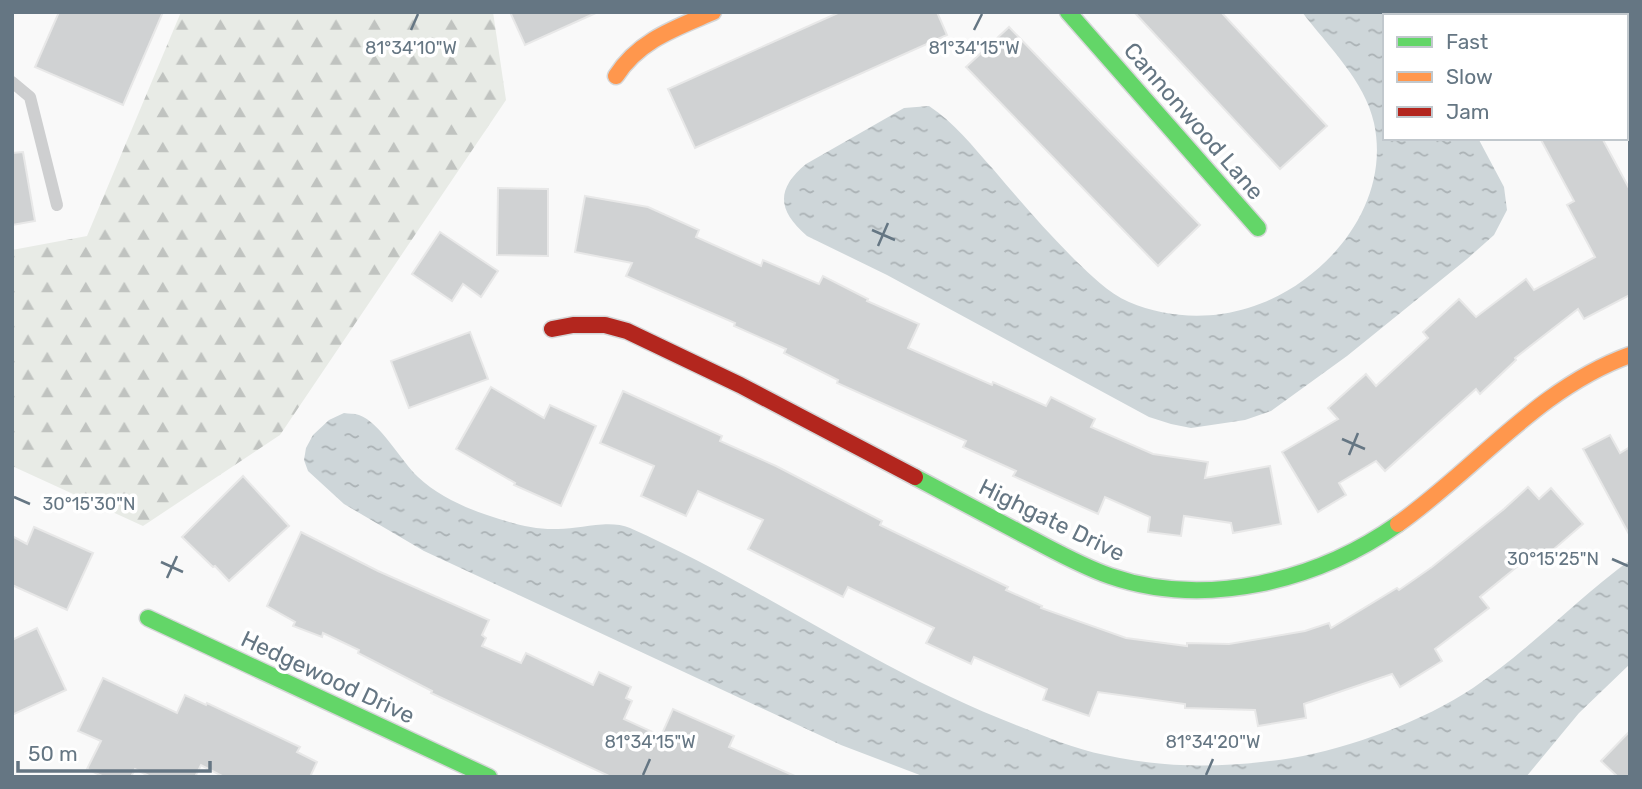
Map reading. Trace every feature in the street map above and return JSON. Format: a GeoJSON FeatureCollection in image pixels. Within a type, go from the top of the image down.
{"type":"FeatureCollection","features":[{"type":"Feature","properties":{"kind":"street"},"geometry":{"type":"LineString","coordinates":[[616,76],[623,62],[645,43],[713,12]]}},
{"type":"Feature","properties":{"kind":"street","name":"Cannonwood Lane"},"geometry":{"type":"LineString","coordinates":[[1068,12],[1258,228]]}},
{"type":"Feature","properties":{"kind":"street","name":"Highgate Drive"},"geometry":{"type":"LineString","coordinates":[[552,330],[573,325],[605,325],[627,331],[740,385],[1084,566],[1121,580],[1200,591],[1252,586],[1293,576],[1332,562],[1369,544],[1543,404],[1606,365],[1630,355]]}},
{"type":"Feature","properties":{"kind":"street","name":"Hedgewood Drive"},"geometry":{"type":"LineString","coordinates":[[148,618],[489,777]]}},
{"type":"Feature","properties":{"kind":"lane"},"geometry":{"type":"LineString","coordinates":[[12,82],[30,97],[57,205]]}},
{"type":"Feature","properties":{"kind":"green space"},"geometry":{"type":"Polygon","coordinates":[[[181,12],[493,12],[506,100],[280,435],[143,526],[12,466],[12,250],[87,236],[181,12]]]}},
{"type":"Feature","properties":{"kind":"water"},"geometry":{"type":"Polygon","coordinates":[[[1302,12],[1409,12],[1410,14],[1383,14],[1383,140],[1479,140],[1504,187],[1507,210],[1494,235],[1347,356],[1271,411],[1245,420],[1191,428],[1149,417],[887,275],[807,236],[790,217],[786,208],[785,191],[789,182],[806,164],[904,108],[929,106],[963,135],[1075,260],[1114,294],[1143,307],[1173,314],[1203,316],[1233,312],[1276,297],[1302,281],[1326,261],[1346,238],[1362,212],[1373,184],[1377,154],[1374,123],[1362,93],[1344,64],[1302,12]]]}},
{"type":"Feature","properties":{"kind":"water"},"geometry":{"type":"Polygon","coordinates":[[[344,413],[357,414],[367,419],[418,477],[442,495],[478,512],[513,523],[549,529],[613,524],[630,528],[727,576],[917,681],[966,704],[1071,746],[1128,760],[1198,766],[1268,761],[1314,753],[1386,732],[1454,700],[1473,688],[1514,658],[1630,560],[1630,664],[1579,713],[1526,777],[925,777],[841,745],[424,551],[344,504],[308,471],[304,460],[306,448],[313,435],[329,420],[344,413]]]}},
{"type":"Feature","properties":{"kind":"building"},"geometry":{"type":"Polygon","coordinates":[[[59,12],[163,12],[123,105],[35,67],[59,12]]]}},
{"type":"Feature","properties":{"kind":"building"},"geometry":{"type":"Polygon","coordinates":[[[510,12],[598,12],[525,45],[510,12]]]}},
{"type":"Feature","properties":{"kind":"building"},"geometry":{"type":"Polygon","coordinates":[[[840,12],[937,12],[947,35],[695,148],[668,89],[840,12]]]}},
{"type":"Feature","properties":{"kind":"building"},"geometry":{"type":"Polygon","coordinates":[[[1134,12],[1221,12],[1327,126],[1280,169],[1134,12]]]}},
{"type":"Feature","properties":{"kind":"building"},"geometry":{"type":"Polygon","coordinates":[[[1009,27],[1200,225],[1158,266],[966,67],[1009,27]]]}},
{"type":"Feature","properties":{"kind":"building"},"geometry":{"type":"Polygon","coordinates":[[[1541,140],[1603,140],[1630,190],[1630,295],[1584,319],[1578,309],[1515,358],[1516,360],[1480,394],[1476,389],[1385,471],[1376,461],[1339,483],[1346,495],[1318,512],[1282,452],[1338,419],[1328,408],[1366,374],[1376,386],[1428,338],[1423,332],[1459,299],[1476,317],[1526,279],[1534,290],[1595,257],[1567,205],[1574,201],[1541,140]]]}},
{"type":"Feature","properties":{"kind":"building"},"geometry":{"type":"Polygon","coordinates":[[[23,152],[35,221],[12,225],[12,153],[23,152]]]}},
{"type":"Feature","properties":{"kind":"building"},"geometry":{"type":"Polygon","coordinates":[[[498,188],[548,189],[548,256],[497,255],[498,188]]]}},
{"type":"Feature","properties":{"kind":"building"},"geometry":{"type":"Polygon","coordinates":[[[585,196],[648,207],[699,230],[696,237],[761,266],[763,260],[819,284],[823,276],[868,299],[867,301],[919,324],[908,348],[1046,406],[1051,397],[1095,419],[1091,427],[1153,454],[1208,462],[1205,478],[1270,466],[1281,524],[1233,533],[1231,523],[1184,516],[1181,536],[1148,532],[1150,517],[1105,497],[1098,514],[1013,476],[1016,471],[963,447],[966,441],[837,383],[838,380],[784,353],[786,349],[734,326],[735,323],[626,276],[632,263],[575,252],[585,196]]]}},
{"type":"Feature","properties":{"kind":"building"},"geometry":{"type":"Polygon","coordinates":[[[440,232],[498,271],[481,297],[463,284],[452,301],[412,274],[440,232]]]}},
{"type":"Feature","properties":{"kind":"building"},"geometry":{"type":"Polygon","coordinates":[[[470,332],[488,379],[409,408],[391,361],[470,332]]]}},
{"type":"Feature","properties":{"kind":"building"},"geometry":{"type":"Polygon","coordinates":[[[491,387],[544,418],[550,405],[596,426],[561,506],[514,485],[515,483],[456,449],[491,387]]]}},
{"type":"Feature","properties":{"kind":"building"},"geometry":{"type":"Polygon","coordinates":[[[623,391],[722,436],[720,441],[776,466],[882,521],[880,525],[1008,587],[1006,590],[1042,606],[1041,608],[1126,638],[1187,646],[1187,643],[1229,644],[1305,631],[1329,623],[1331,628],[1397,588],[1399,590],[1432,567],[1528,487],[1539,499],[1551,488],[1583,524],[1546,556],[1539,549],[1480,597],[1489,608],[1435,649],[1442,661],[1400,687],[1392,674],[1304,704],[1306,718],[1258,726],[1255,710],[1185,708],[1185,704],[1098,692],[1089,716],[1043,700],[1047,689],[974,657],[971,664],[926,643],[934,628],[848,587],[843,597],[748,549],[763,520],[698,491],[686,516],[641,496],[654,466],[600,443],[623,391]]]}},
{"type":"Feature","properties":{"kind":"building"},"geometry":{"type":"Polygon","coordinates":[[[1610,435],[1620,453],[1630,447],[1630,536],[1583,449],[1610,435]]]}},
{"type":"Feature","properties":{"kind":"building"},"geometry":{"type":"Polygon","coordinates":[[[243,476],[289,526],[229,581],[182,537],[243,476]]]}},
{"type":"Feature","properties":{"kind":"building"},"geometry":{"type":"Polygon","coordinates":[[[34,527],[93,553],[67,610],[12,585],[12,536],[27,544],[34,527]]]}},
{"type":"Feature","properties":{"kind":"building"},"geometry":{"type":"Polygon","coordinates":[[[301,532],[378,571],[489,620],[482,635],[486,638],[482,646],[521,663],[526,653],[593,685],[599,672],[631,687],[626,698],[632,701],[624,719],[661,736],[673,709],[734,736],[729,747],[797,777],[611,777],[431,693],[432,691],[358,653],[359,650],[323,633],[322,637],[293,626],[295,622],[267,606],[301,532]]]}},
{"type":"Feature","properties":{"kind":"building"},"geometry":{"type":"Polygon","coordinates":[[[37,628],[66,690],[12,715],[12,640],[37,628]]]}},
{"type":"Feature","properties":{"kind":"building"},"geometry":{"type":"Polygon","coordinates":[[[103,678],[177,713],[185,695],[206,705],[207,703],[300,747],[297,752],[317,762],[310,777],[224,777],[201,765],[195,777],[151,777],[135,769],[131,777],[104,777],[87,769],[101,741],[78,731],[103,678]]]}},
{"type":"Feature","properties":{"kind":"building"},"geometry":{"type":"Polygon","coordinates":[[[1630,731],[1630,777],[1618,777],[1601,761],[1630,731]]]}},
{"type":"Feature","properties":{"kind":"traffic: fast"},"geometry":{"type":"LineString","coordinates":[[1068,12],[1258,228]]}},
{"type":"Feature","properties":{"kind":"traffic: fast"},"geometry":{"type":"LineString","coordinates":[[915,477],[1089,568],[1147,586],[1184,590],[1260,584],[1297,574],[1332,561],[1398,524]]}},
{"type":"Feature","properties":{"kind":"traffic: fast"},"geometry":{"type":"LineString","coordinates":[[148,618],[489,777]]}},
{"type":"Feature","properties":{"kind":"traffic: slow"},"geometry":{"type":"LineString","coordinates":[[616,76],[636,53],[659,36],[713,12]]}},
{"type":"Feature","properties":{"kind":"traffic: slow"},"geometry":{"type":"LineString","coordinates":[[1398,524],[1537,408],[1597,369],[1630,355]]}},
{"type":"Feature","properties":{"kind":"traffic: jam"},"geometry":{"type":"LineString","coordinates":[[552,329],[573,325],[605,325],[627,331],[740,385],[915,477]]}}]}
